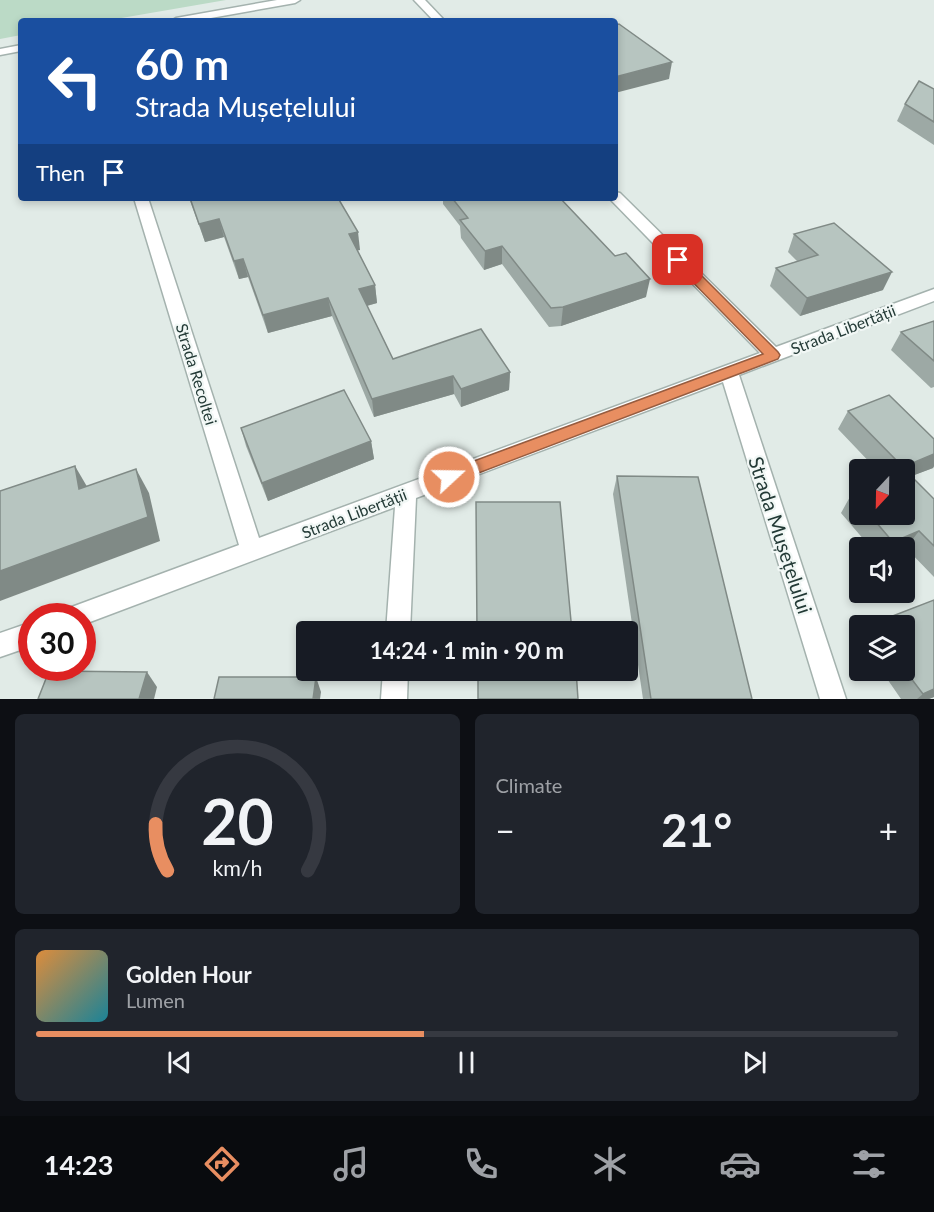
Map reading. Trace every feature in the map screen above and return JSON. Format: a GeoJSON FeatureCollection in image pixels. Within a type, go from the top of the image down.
{"type":"FeatureCollection","features":[{"type":"Feature","properties":{"kind":"street"},"geometry":{"type":"LineString","coordinates":[[193,18],[295,0]]}},
{"type":"Feature","properties":{"kind":"street"},"geometry":{"type":"LineString","coordinates":[[419,0],[437,18]]}},
{"type":"Feature","properties":{"kind":"street"},"geometry":{"type":"LineString","coordinates":[[0,52],[18,49]]}},
{"type":"Feature","properties":{"kind":"street"},"geometry":{"type":"LineString","coordinates":[[618,199],[773,355]]}},
{"type":"Feature","properties":{"kind":"street","name":"Strada Recoltei"},"geometry":{"type":"LineString","coordinates":[[142,201],[252,551]]}},
{"type":"Feature","properties":{"kind":"street","name":"Strada Libertății"},"geometry":{"type":"LineString","coordinates":[[96,609],[934,295]]}},
{"type":"Feature","properties":{"kind":"street","name":"Strada Mușețelului"},"geometry":{"type":"LineString","coordinates":[[729,372],[833,699]]}},
{"type":"Feature","properties":{"kind":"street"},"geometry":{"type":"LineString","coordinates":[[399,621],[406,493]]}},
{"type":"Feature","properties":{"kind":"street"},"geometry":{"type":"LineString","coordinates":[[2,649],[18,641]]}},
{"type":"Feature","properties":{"kind":"street"},"geometry":{"type":"LineString","coordinates":[[394,699],[395,681]]}},
{"type":"Feature","properties":{"kind":"green space"},"geometry":{"type":"Polygon","coordinates":[[[0,0],[226,0],[121,18],[18,18],[18,36],[0,39],[0,0]]]}},
{"type":"Feature","properties":{"kind":"building"},"geometry":{"type":"Polygon","coordinates":[[[619,24],[672,62],[618,76],[619,24]]]}},
{"type":"Feature","properties":{"kind":"building"},"geometry":{"type":"Polygon","coordinates":[[[919,81],[934,89],[934,122],[905,104],[919,81]]]}},
{"type":"Feature","properties":{"kind":"building"},"geometry":{"type":"Polygon","coordinates":[[[191,201],[340,201],[358,232],[349,234],[375,285],[359,289],[393,359],[481,329],[510,372],[461,389],[453,376],[372,399],[328,298],[263,315],[243,259],[234,261],[219,219],[199,224],[191,201]]]}},
{"type":"Feature","properties":{"kind":"building"},"geometry":{"type":"Polygon","coordinates":[[[454,201],[563,201],[615,256],[626,253],[650,279],[563,307],[551,308],[502,246],[485,251],[460,220],[468,218],[454,201]]]}},
{"type":"Feature","properties":{"kind":"building"},"geometry":{"type":"Polygon","coordinates":[[[834,223],[892,272],[807,298],[776,268],[818,255],[794,234],[834,223]]]}},
{"type":"Feature","properties":{"kind":"building"},"geometry":{"type":"Polygon","coordinates":[[[934,321],[934,361],[901,332],[934,321]]]}},
{"type":"Feature","properties":{"kind":"building"},"geometry":{"type":"Polygon","coordinates":[[[344,390],[371,441],[262,483],[241,428],[344,390]]]}},
{"type":"Feature","properties":{"kind":"building"},"geometry":{"type":"Polygon","coordinates":[[[889,395],[934,439],[934,454],[915,462],[915,459],[895,459],[848,411],[889,395]]]}},
{"type":"Feature","properties":{"kind":"building"},"geometry":{"type":"Polygon","coordinates":[[[75,466],[79,489],[136,469],[148,517],[0,571],[0,491],[75,466]]]}},
{"type":"Feature","properties":{"kind":"building"},"geometry":{"type":"Polygon","coordinates":[[[617,476],[698,477],[752,699],[651,699],[617,476]]]}},
{"type":"Feature","properties":{"kind":"building"},"geometry":{"type":"Polygon","coordinates":[[[915,480],[934,499],[934,546],[919,531],[905,537],[889,537],[878,525],[915,525],[915,480]]]}},
{"type":"Feature","properties":{"kind":"building"},"geometry":{"type":"Polygon","coordinates":[[[476,502],[560,502],[571,621],[477,621],[476,502]]]}},
{"type":"Feature","properties":{"kind":"building"},"geometry":{"type":"Polygon","coordinates":[[[934,600],[934,689],[923,694],[913,681],[915,681],[915,615],[895,615],[934,600]]]}},
{"type":"Feature","properties":{"kind":"building"},"geometry":{"type":"Polygon","coordinates":[[[96,671],[147,672],[139,699],[38,699],[45,681],[96,681],[96,671]]]}},
{"type":"Feature","properties":{"kind":"building"},"geometry":{"type":"Polygon","coordinates":[[[219,677],[296,677],[296,681],[315,681],[313,699],[214,699],[219,677]]]}},
{"type":"Feature","properties":{"kind":"building"},"geometry":{"type":"Polygon","coordinates":[[[478,681],[577,681],[578,699],[478,699],[478,681]]]}},
{"type":"Feature","properties":{"kind":"route"},"geometry":{"type":"LineString","coordinates":[[449,477],[773,355],[678,260]]}}]}
